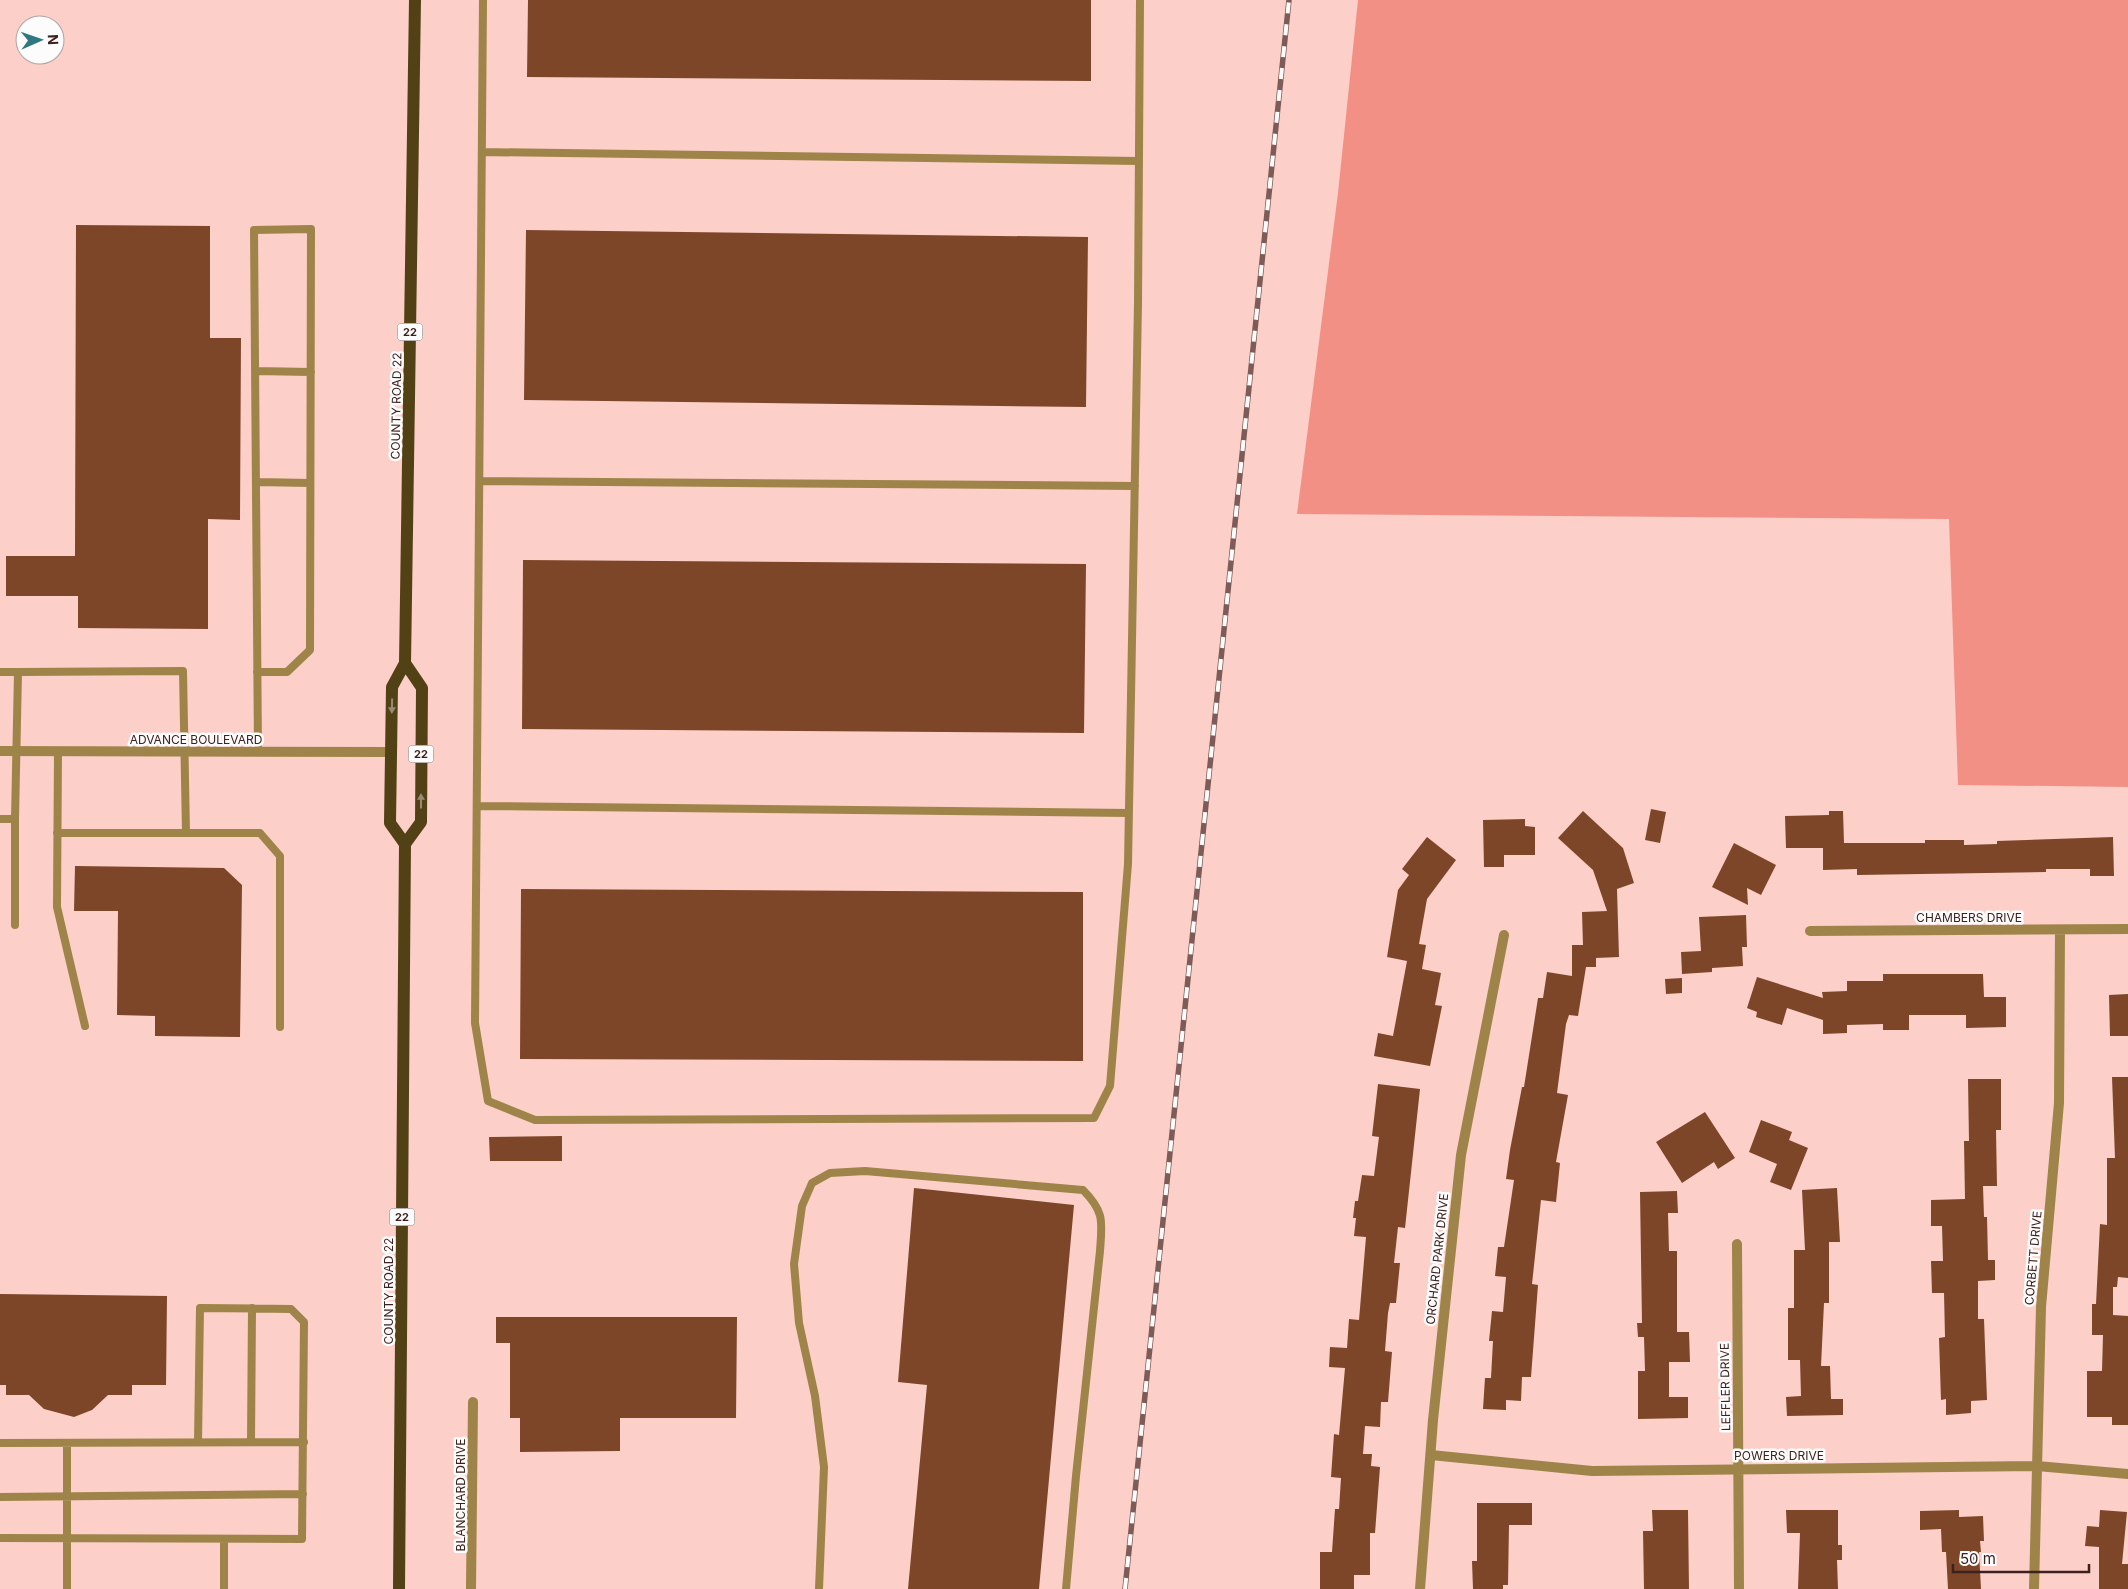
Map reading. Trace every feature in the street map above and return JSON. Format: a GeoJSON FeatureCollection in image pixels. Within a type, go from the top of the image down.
{"type":"FeatureCollection","features":[{"type":"Feature","properties":{"kind":"main road","name":"COUNTY ROAD 22"},"geometry":{"type":"LineString","coordinates":[[399,1589],[405,844],[390,822],[392,687],[405,663],[416,0]]}},
{"type":"Feature","properties":{"kind":"main road","name":"22"},"geometry":{"type":"LineString","coordinates":[[405,663],[422,688],[421,822],[405,844]]}},
{"type":"Feature","properties":{"kind":"street","name":"ADVANCE BOULEVARD"},"geometry":{"type":"LineString","coordinates":[[0,751],[391,752]]}},
{"type":"Feature","properties":{"kind":"street","name":"CHAMBERS DRIVE"},"geometry":{"type":"LineString","coordinates":[[1810,931],[2128,929]]}},
{"type":"Feature","properties":{"kind":"street","name":"CORBETT DRIVE"},"geometry":{"type":"LineString","coordinates":[[2034,1589],[2041,1307],[2059,1103],[2060,930]]}},
{"type":"Feature","properties":{"kind":"street","name":"ORCHARD PARK DRIVE"},"geometry":{"type":"LineString","coordinates":[[1420,1589],[1431,1455],[1461,1155],[1504,935]]}},
{"type":"Feature","properties":{"kind":"street","name":"LEFFLER DRIVE"},"geometry":{"type":"LineString","coordinates":[[1737,1244],[1740,1589]]}},
{"type":"Feature","properties":{"kind":"street","name":"BLANCHARD DRIVE"},"geometry":{"type":"LineString","coordinates":[[471,1589],[473,1402]]}},
{"type":"Feature","properties":{"kind":"street","name":"POWERS DRIVE"},"geometry":{"type":"LineString","coordinates":[[1431,1455],[1592,1471],[2036,1466],[2128,1474]]}},
{"type":"Feature","properties":{"kind":"lane"},"geometry":{"type":"LineString","coordinates":[[483,0],[475,1023],[488,1101],[535,1120],[1094,1118],[1110,1086],[1128,864],[1135,486],[1140,0]]}},
{"type":"Feature","properties":{"kind":"lane"},"geometry":{"type":"LineString","coordinates":[[482,152],[1139,162]]}},
{"type":"Feature","properties":{"kind":"lane"},"geometry":{"type":"LineString","coordinates":[[257,672],[287,672],[310,650],[311,230],[254,230],[257,672],[258,752]]}},
{"type":"Feature","properties":{"kind":"lane"},"geometry":{"type":"LineString","coordinates":[[255,372],[310,372]]}},
{"type":"Feature","properties":{"kind":"lane"},"geometry":{"type":"LineString","coordinates":[[480,481],[1135,486]]}},
{"type":"Feature","properties":{"kind":"lane"},"geometry":{"type":"LineString","coordinates":[[256,482],[310,483]]}},
{"type":"Feature","properties":{"kind":"lane"},"geometry":{"type":"LineString","coordinates":[[0,672],[183,672],[186,833]]}},
{"type":"Feature","properties":{"kind":"lane"},"geometry":{"type":"LineString","coordinates":[[15,926],[18,672]]}},
{"type":"Feature","properties":{"kind":"lane"},"geometry":{"type":"LineString","coordinates":[[58,751],[57,907],[85,1026]]}},
{"type":"Feature","properties":{"kind":"lane"},"geometry":{"type":"LineString","coordinates":[[477,806],[1129,813]]}},
{"type":"Feature","properties":{"kind":"lane"},"geometry":{"type":"LineString","coordinates":[[0,819],[15,819]]}},
{"type":"Feature","properties":{"kind":"lane"},"geometry":{"type":"LineString","coordinates":[[58,833],[260,833],[280,856],[280,1027]]}},
{"type":"Feature","properties":{"kind":"lane"},"geometry":{"type":"LineString","coordinates":[[819,1589],[824,1467],[815,1396],[799,1323],[794,1264],[802,1206],[812,1183],[830,1173],[865,1171],[1084,1190],[1097,1204],[1102,1222],[1100,1251],[1066,1589]]}},
{"type":"Feature","properties":{"kind":"lane"},"geometry":{"type":"LineString","coordinates":[[0,1538],[302,1539],[304,1322],[291,1309],[200,1308],[198,1442]]}},
{"type":"Feature","properties":{"kind":"lane"},"geometry":{"type":"LineString","coordinates":[[251,1441],[252,1308]]}},
{"type":"Feature","properties":{"kind":"lane"},"geometry":{"type":"LineString","coordinates":[[0,1443],[304,1442]]}},
{"type":"Feature","properties":{"kind":"lane"},"geometry":{"type":"LineString","coordinates":[[67,1443],[67,1589]]}},
{"type":"Feature","properties":{"kind":"lane"},"geometry":{"type":"LineString","coordinates":[[0,1497],[303,1494]]}},
{"type":"Feature","properties":{"kind":"lane"},"geometry":{"type":"LineString","coordinates":[[224,1540],[224,1589]]}},
{"type":"Feature","properties":{"kind":"shaded area"},"geometry":{"type":"Polygon","coordinates":[[[1358,0],[2128,0],[2128,787],[1958,785],[1949,519],[1297,514],[1338,193],[1358,0]]]}},
{"type":"Feature","properties":{"kind":"building"},"geometry":{"type":"Polygon","coordinates":[[[528,0],[1091,0],[1091,81],[527,77],[528,0]]]}},
{"type":"Feature","properties":{"kind":"building"},"geometry":{"type":"Polygon","coordinates":[[[76,225],[210,226],[210,338],[241,338],[240,520],[208,519],[208,629],[78,628],[78,596],[6,596],[6,556],[75,556],[76,225]]]}},
{"type":"Feature","properties":{"kind":"building"},"geometry":{"type":"Polygon","coordinates":[[[526,230],[1088,237],[1086,407],[524,400],[526,230]]]}},
{"type":"Feature","properties":{"kind":"building"},"geometry":{"type":"Polygon","coordinates":[[[523,560],[1086,564],[1084,733],[522,729],[523,560]]]}},
{"type":"Feature","properties":{"kind":"building"},"geometry":{"type":"Polygon","coordinates":[[[1651,809],[1666,812],[1660,843],[1645,840],[1651,809]]]}},
{"type":"Feature","properties":{"kind":"building"},"geometry":{"type":"Polygon","coordinates":[[[1583,811],[1623,848],[1634,883],[1617,889],[1619,957],[1596,958],[1596,967],[1586,967],[1578,1016],[1569,1015],[1566,1024],[1557,1093],[1568,1095],[1556,1162],[1560,1163],[1556,1202],[1541,1200],[1532,1284],[1538,1285],[1531,1377],[1522,1377],[1521,1401],[1506,1400],[1506,1410],[1483,1409],[1485,1378],[1491,1378],[1493,1341],[1489,1341],[1492,1311],[1503,1312],[1506,1277],[1495,1276],[1498,1247],[1504,1247],[1514,1180],[1506,1179],[1522,1087],[1524,1087],[1538,998],[1543,998],[1547,972],[1572,976],[1572,945],[1583,945],[1582,912],[1607,911],[1593,870],[1558,838],[1583,811]]]}},
{"type":"Feature","properties":{"kind":"building"},"geometry":{"type":"Polygon","coordinates":[[[1829,811],[1843,811],[1844,843],[1925,843],[1925,840],[1964,840],[1964,845],[1997,844],[1997,841],[2113,837],[2114,876],[2090,876],[2090,869],[2046,869],[2046,872],[1857,875],[1857,869],[1823,870],[1823,848],[1786,848],[1785,816],[1829,815],[1829,811]]]}},
{"type":"Feature","properties":{"kind":"building"},"geometry":{"type":"Polygon","coordinates":[[[1525,819],[1525,826],[1535,827],[1535,855],[1504,855],[1504,867],[1484,867],[1483,820],[1525,819]]]}},
{"type":"Feature","properties":{"kind":"building"},"geometry":{"type":"Polygon","coordinates":[[[1427,837],[1456,860],[1427,899],[1419,944],[1426,945],[1422,969],[1441,973],[1435,1005],[1442,1006],[1430,1066],[1374,1056],[1378,1033],[1393,1036],[1407,961],[1387,957],[1398,890],[1409,875],[1402,869],[1427,837]]]}},
{"type":"Feature","properties":{"kind":"building"},"geometry":{"type":"Polygon","coordinates":[[[1734,843],[1776,865],[1761,895],[1747,888],[1748,905],[1712,887],[1734,843]]]}},
{"type":"Feature","properties":{"kind":"building"},"geometry":{"type":"Polygon","coordinates":[[[75,866],[224,868],[242,885],[240,1037],[155,1036],[155,1016],[117,1015],[118,911],[74,911],[75,866]]]}},
{"type":"Feature","properties":{"kind":"building"},"geometry":{"type":"Polygon","coordinates":[[[521,889],[1083,892],[1083,1061],[520,1059],[521,889]]]}},
{"type":"Feature","properties":{"kind":"building"},"geometry":{"type":"Polygon","coordinates":[[[1746,915],[1747,947],[1742,947],[1743,966],[1712,968],[1712,972],[1682,974],[1681,952],[1701,951],[1699,917],[1746,915]]]}},
{"type":"Feature","properties":{"kind":"building"},"geometry":{"type":"Polygon","coordinates":[[[1883,974],[1983,974],[1984,997],[2006,997],[2006,1027],[1966,1028],[1966,1015],[1909,1015],[1909,1030],[1883,1030],[1883,1024],[1847,1025],[1847,1033],[1823,1034],[1823,1020],[1787,1008],[1782,1025],[1756,1017],[1757,1012],[1747,1008],[1757,977],[1823,998],[1822,992],[1847,991],[1847,981],[1883,981],[1883,974]]]}},
{"type":"Feature","properties":{"kind":"building"},"geometry":{"type":"Polygon","coordinates":[[[1682,978],[1682,993],[1666,994],[1665,979],[1682,978]]]}},
{"type":"Feature","properties":{"kind":"building"},"geometry":{"type":"Polygon","coordinates":[[[2128,994],[2128,1036],[2110,1036],[2109,995],[2128,994]]]}},
{"type":"Feature","properties":{"kind":"building"},"geometry":{"type":"Polygon","coordinates":[[[2112,1077],[2128,1077],[2128,1278],[2118,1277],[2117,1287],[2113,1287],[2113,1315],[2128,1316],[2128,1425],[2112,1425],[2112,1417],[2087,1417],[2087,1371],[2102,1371],[2103,1335],[2092,1335],[2092,1304],[2096,1304],[2100,1224],[2107,1225],[2107,1158],[2115,1158],[2112,1077]]]}},
{"type":"Feature","properties":{"kind":"building"},"geometry":{"type":"Polygon","coordinates":[[[1968,1079],[2001,1079],[2001,1130],[1996,1130],[1997,1186],[1983,1186],[1984,1217],[1987,1217],[1988,1260],[1995,1260],[1995,1280],[1978,1281],[1978,1319],[1984,1319],[1987,1400],[1971,1401],[1971,1413],[1946,1415],[1946,1399],[1941,1400],[1939,1338],[1945,1337],[1944,1293],[1932,1293],[1931,1261],[1943,1261],[1942,1226],[1931,1226],[1931,1200],[1965,1199],[1964,1141],[1969,1141],[1968,1079]]]}},
{"type":"Feature","properties":{"kind":"building"},"geometry":{"type":"Polygon","coordinates":[[[1378,1084],[1420,1089],[1405,1228],[1398,1227],[1394,1263],[1400,1263],[1396,1303],[1390,1303],[1388,1313],[1385,1351],[1392,1352],[1388,1402],[1381,1402],[1380,1427],[1365,1426],[1363,1454],[1372,1454],[1371,1466],[1380,1467],[1375,1533],[1370,1533],[1370,1575],[1354,1575],[1354,1589],[1320,1589],[1320,1552],[1332,1552],[1335,1509],[1339,1509],[1341,1478],[1331,1477],[1334,1434],[1339,1435],[1345,1368],[1329,1367],[1330,1347],[1347,1348],[1349,1319],[1359,1320],[1366,1237],[1354,1236],[1356,1218],[1353,1218],[1355,1201],[1358,1201],[1362,1175],[1374,1176],[1379,1137],[1372,1136],[1378,1084]]]}},
{"type":"Feature","properties":{"kind":"building"},"geometry":{"type":"Polygon","coordinates":[[[1705,1112],[1735,1158],[1718,1169],[1714,1162],[1682,1183],[1656,1142],[1705,1112]]]}},
{"type":"Feature","properties":{"kind":"building"},"geometry":{"type":"Polygon","coordinates":[[[1761,1120],[1792,1132],[1789,1140],[1808,1148],[1791,1190],[1770,1182],[1777,1164],[1749,1152],[1761,1120]]]}},
{"type":"Feature","properties":{"kind":"building"},"geometry":{"type":"Polygon","coordinates":[[[562,1136],[562,1161],[490,1161],[489,1137],[562,1136]]]}},
{"type":"Feature","properties":{"kind":"building"},"geometry":{"type":"Polygon","coordinates":[[[914,1188],[1074,1205],[1039,1589],[908,1589],[927,1385],[898,1382],[914,1188]]]}},
{"type":"Feature","properties":{"kind":"building"},"geometry":{"type":"Polygon","coordinates":[[[1837,1188],[1840,1242],[1829,1242],[1829,1303],[1824,1303],[1821,1366],[1830,1366],[1831,1399],[1843,1399],[1843,1415],[1787,1416],[1786,1397],[1801,1396],[1800,1360],[1788,1360],[1788,1308],[1794,1308],[1794,1250],[1805,1250],[1802,1190],[1837,1188]]]}},
{"type":"Feature","properties":{"kind":"building"},"geometry":{"type":"Polygon","coordinates":[[[1677,1191],[1678,1213],[1668,1213],[1669,1251],[1677,1251],[1677,1332],[1689,1332],[1690,1362],[1669,1362],[1669,1397],[1688,1397],[1688,1418],[1638,1419],[1638,1371],[1645,1371],[1644,1337],[1638,1337],[1637,1323],[1642,1323],[1640,1192],[1677,1191]]]}},
{"type":"Feature","properties":{"kind":"building"},"geometry":{"type":"Polygon","coordinates":[[[0,1294],[167,1296],[166,1385],[132,1385],[132,1395],[108,1395],[92,1410],[74,1417],[44,1409],[29,1395],[6,1395],[6,1385],[0,1385],[0,1294]]]}},
{"type":"Feature","properties":{"kind":"building"},"geometry":{"type":"Polygon","coordinates":[[[496,1317],[737,1317],[736,1418],[620,1418],[620,1451],[520,1452],[520,1418],[510,1418],[510,1343],[496,1343],[496,1317]]]}},
{"type":"Feature","properties":{"kind":"building"},"geometry":{"type":"Polygon","coordinates":[[[1477,1503],[1532,1503],[1532,1525],[1509,1525],[1508,1585],[1503,1585],[1503,1589],[1473,1589],[1472,1561],[1477,1561],[1477,1503]]]}},
{"type":"Feature","properties":{"kind":"building"},"geometry":{"type":"Polygon","coordinates":[[[1652,1510],[1688,1510],[1689,1589],[1644,1589],[1643,1531],[1653,1531],[1652,1510]]]}},
{"type":"Feature","properties":{"kind":"building"},"geometry":{"type":"Polygon","coordinates":[[[1786,1510],[1838,1510],[1838,1545],[1842,1545],[1842,1560],[1837,1560],[1838,1589],[1798,1589],[1800,1533],[1787,1533],[1786,1510]]]}},
{"type":"Feature","properties":{"kind":"building"},"geometry":{"type":"Polygon","coordinates":[[[1959,1510],[1959,1517],[1983,1516],[1984,1541],[1980,1541],[1981,1552],[1979,1552],[1981,1589],[1948,1589],[1946,1552],[1942,1552],[1941,1529],[1920,1530],[1920,1511],[1959,1510]]]}},
{"type":"Feature","properties":{"kind":"building"},"geometry":{"type":"Polygon","coordinates":[[[2100,1510],[2127,1512],[2122,1564],[2128,1564],[2128,1589],[2099,1589],[2099,1547],[2085,1546],[2087,1526],[2099,1527],[2100,1510]]]}},
{"type":"Feature","properties":{"kind":"railway"},"geometry":{"type":"LineString","coordinates":[[1125,1589],[1289,0]]}}]}
